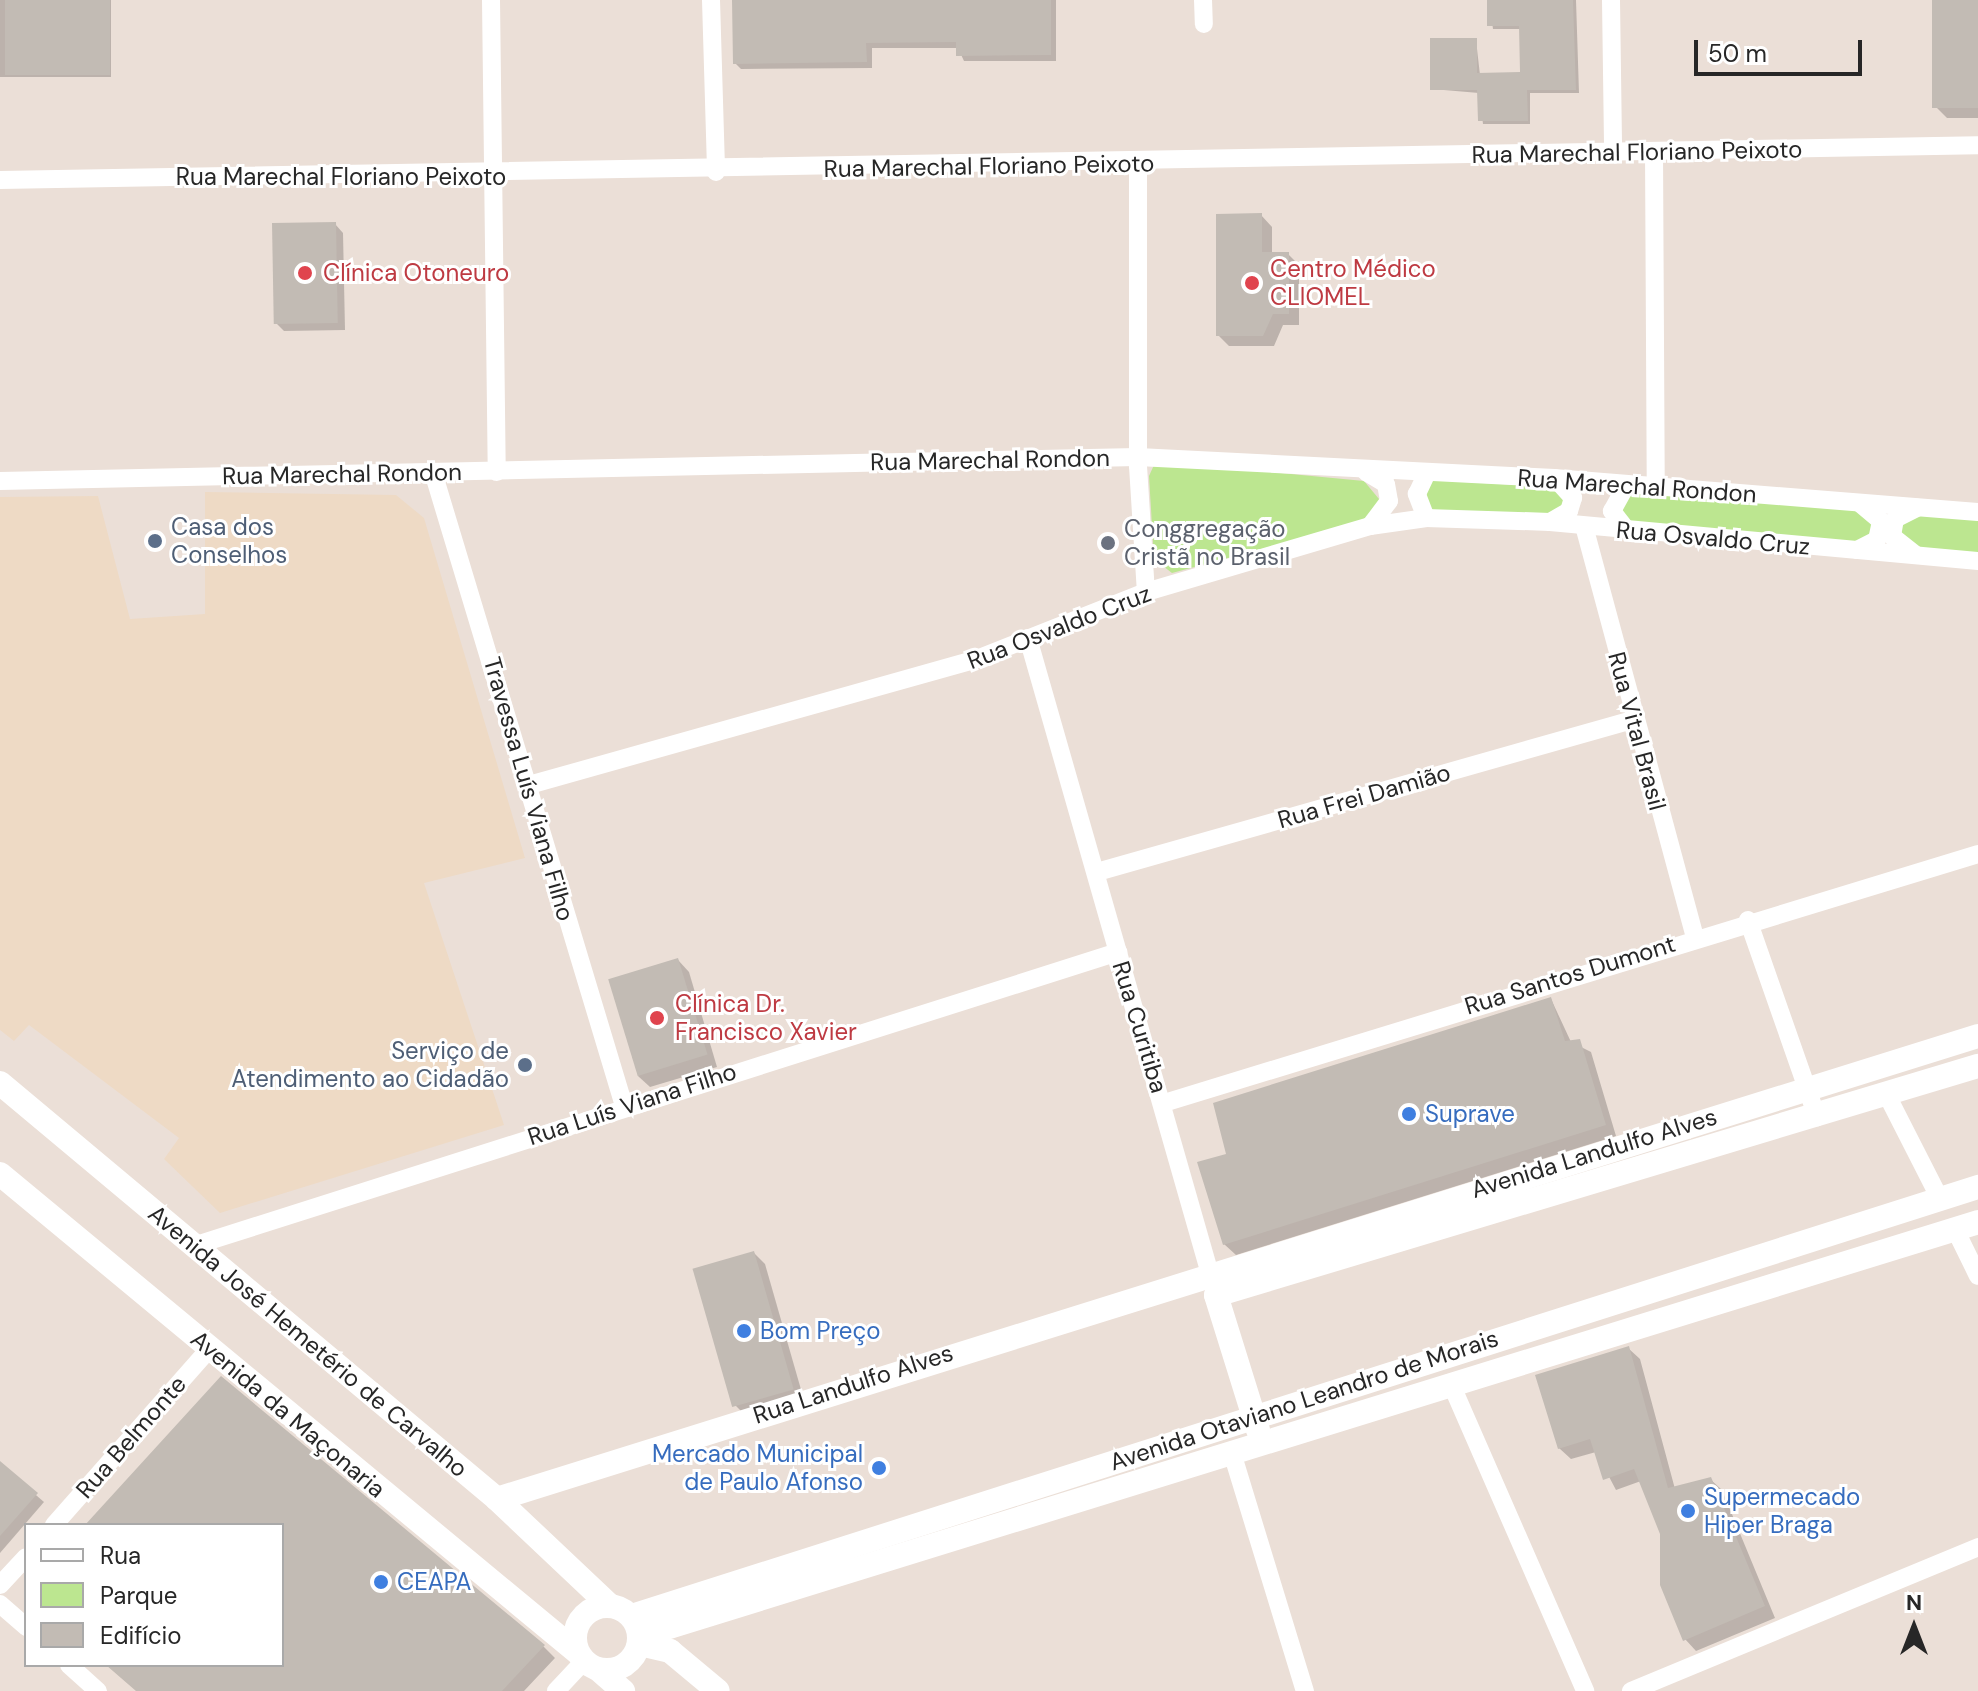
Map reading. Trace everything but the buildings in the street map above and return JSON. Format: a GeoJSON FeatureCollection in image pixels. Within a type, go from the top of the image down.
{"type":"FeatureCollection","features":[{"type":"Feature","properties":{"kind":"street"},"geometry":{"type":"LineString","coordinates":[[491,0],[497,472]]}},
{"type":"Feature","properties":{"kind":"street"},"geometry":{"type":"LineString","coordinates":[[711,0],[716,172]]}},
{"type":"Feature","properties":{"kind":"street"},"geometry":{"type":"LineString","coordinates":[[1203,0],[1204,24]]}},
{"type":"Feature","properties":{"kind":"street"},"geometry":{"type":"LineString","coordinates":[[1611,0],[1613,152]]}},
{"type":"Feature","properties":{"kind":"street","name":"Rua Marechal Floriano Peixoto"},"geometry":{"type":"LineString","coordinates":[[0,180],[494,176],[1978,145]]}},
{"type":"Feature","properties":{"kind":"street"},"geometry":{"type":"LineString","coordinates":[[1654,151],[1656,488]]}},
{"type":"Feature","properties":{"kind":"street"},"geometry":{"type":"LineString","coordinates":[[1138,162],[1138,457],[1146,592]]}},
{"type":"Feature","properties":{"kind":"street","name":"Rua Marechal Rondon"},"geometry":{"type":"LineString","coordinates":[[0,481],[1138,457],[1554,478],[1978,512]]}},
{"type":"Feature","properties":{"kind":"street"},"geometry":{"type":"LineString","coordinates":[[1362,469],[1386,484],[1389,501],[1370,526]]}},
{"type":"Feature","properties":{"kind":"street","name":"Travessa Luís Viana Filho"},"geometry":{"type":"LineString","coordinates":[[433,472],[624,1106]]}},
{"type":"Feature","properties":{"kind":"street"},"geometry":{"type":"LineString","coordinates":[[1426,518],[1417,494],[1427,473]]}},
{"type":"Feature","properties":{"kind":"street"},"geometry":{"type":"LineString","coordinates":[[1550,522],[1569,511],[1573,498],[1568,484],[1554,478]]}},
{"type":"Feature","properties":{"kind":"street"},"geometry":{"type":"LineString","coordinates":[[1626,486],[1612,511],[1626,529]]}},
{"type":"Feature","properties":{"kind":"street"},"geometry":{"type":"LineString","coordinates":[[1854,551],[1877,540],[1881,521],[1857,502]]}},
{"type":"Feature","properties":{"kind":"street"},"geometry":{"type":"LineString","coordinates":[[1919,556],[1892,536],[1895,519],[1920,507]]}},
{"type":"Feature","properties":{"kind":"street","name":"Rua Osvaldo Cruz"},"geometry":{"type":"LineString","coordinates":[[529,785],[770,721],[1028,638],[1146,592],[1370,526],[1426,518],[1550,522],[1978,561]]}},
{"type":"Feature","properties":{"kind":"street","name":"Rua Vital Brasil"},"geometry":{"type":"LineString","coordinates":[[1584,526],[1632,720],[1695,936]]}},
{"type":"Feature","properties":{"kind":"street","name":"Rua Curitiba"},"geometry":{"type":"LineString","coordinates":[[1028,638],[1164,1103],[1213,1284],[1264,1448]]}},
{"type":"Feature","properties":{"kind":"street","name":"Rua Frei Damião"},"geometry":{"type":"LineString","coordinates":[[1097,872],[1632,720]]}},
{"type":"Feature","properties":{"kind":"street","name":"Rua Santos Dumont"},"geometry":{"type":"LineString","coordinates":[[1164,1103],[1695,936],[1978,854]]}},
{"type":"Feature","properties":{"kind":"street"},"geometry":{"type":"LineString","coordinates":[[1748,920],[1817,1117]]}},
{"type":"Feature","properties":{"kind":"street","name":"Rua Luís Viana Filho"},"geometry":{"type":"LineString","coordinates":[[193,1246],[624,1106],[1118,952]]}},
{"type":"Feature","properties":{"kind":"street","name":"Avenida Landulfo Alves"},"geometry":{"type":"LineString","coordinates":[[1213,1284],[1805,1087],[1978,1036]]}},
{"type":"Feature","properties":{"kind":"street","name":"Avenida Landulfo Alves"},"geometry":{"type":"LineString","coordinates":[[1213,1284],[1817,1117],[1978,1066]]}},
{"type":"Feature","properties":{"kind":"street","name":"Avenida José Hemetério de Carvalho"},"geometry":{"type":"LineString","coordinates":[[0,1083],[497,1499],[637,1632]]}},
{"type":"Feature","properties":{"kind":"street"},"geometry":{"type":"LineString","coordinates":[[1887,1095],[1940,1199]]}},
{"type":"Feature","properties":{"kind":"street","name":"Avenida da Maçonaria"},"geometry":{"type":"LineString","coordinates":[[0,1174],[623,1691]]}},
{"type":"Feature","properties":{"kind":"street","name":"Avenida Otaviano Leandro de Morais"},"geometry":{"type":"LineString","coordinates":[[637,1632],[968,1507],[1978,1187]]}},
{"type":"Feature","properties":{"kind":"street"},"geometry":{"type":"LineString","coordinates":[[1967,1226],[1978,1276]]}},
{"type":"Feature","properties":{"kind":"street","name":"Avenida Otaviano Leandro de Morais"},"geometry":{"type":"LineString","coordinates":[[637,1632],[976,1536],[1967,1226]]}},
{"type":"Feature","properties":{"kind":"street","name":"Rua Landulfo Alves"},"geometry":{"type":"LineString","coordinates":[[497,1499],[1213,1284]]}},
{"type":"Feature","properties":{"kind":"street"},"geometry":{"type":"LineString","coordinates":[[1671,1284],[1680,1314]]}},
{"type":"Feature","properties":{"kind":"street","name":"Rua Belmonte"},"geometry":{"type":"LineString","coordinates":[[56,1523],[209,1349]]}},
{"type":"Feature","properties":{"kind":"street"},"geometry":{"type":"LineString","coordinates":[[1452,1386],[1585,1691]]}},
{"type":"Feature","properties":{"kind":"street"},"geometry":{"type":"LineString","coordinates":[[1233,1456],[1305,1691]]}},
{"type":"Feature","properties":{"kind":"street"},"geometry":{"type":"LineString","coordinates":[[968,1507],[976,1536]]}},
{"type":"Feature","properties":{"kind":"street"},"geometry":{"type":"LineString","coordinates":[[1631,1691],[1978,1547]]}},
{"type":"Feature","properties":{"kind":"street"},"geometry":{"type":"LineString","coordinates":[[0,1585],[24,1559]]}},
{"type":"Feature","properties":{"kind":"street"},"geometry":{"type":"LineString","coordinates":[[0,1604],[24,1625]]}},
{"type":"Feature","properties":{"kind":"street"},"geometry":{"type":"LineString","coordinates":[[587,1661],[580,1620],[609,1605]]}},
{"type":"Feature","properties":{"kind":"street"},"geometry":{"type":"LineString","coordinates":[[556,1691],[587,1661],[629,1662],[637,1632],[670,1651],[718,1691]]}},
{"type":"Feature","properties":{"kind":"street"},"geometry":{"type":"LineString","coordinates":[[71,1667],[98,1691]]}},
{"type":"Feature","properties":{"kind":"shaded area"},"geometry":{"type":"Polygon","coordinates":[[[205,492],[396,495],[424,518],[525,858],[424,883],[504,1125],[220,1213],[164,1159],[179,1138],[29,1025],[14,1041],[0,1030],[0,497],[98,496],[130,619],[205,614],[205,492]]]}},
{"type":"Feature","properties":{"kind":"green space"},"geometry":{"type":"Polygon","coordinates":[[[1167,462],[1364,481],[1379,499],[1378,511],[1371,520],[1172,573],[1154,559],[1149,476],[1154,465],[1167,462]]]}},
{"type":"Feature","properties":{"kind":"green space"},"geometry":{"type":"Polygon","coordinates":[[[1430,480],[1553,487],[1564,495],[1562,515],[1433,514],[1423,493],[1430,480]]]}},
{"type":"Feature","properties":{"kind":"green space"},"geometry":{"type":"Polygon","coordinates":[[[1618,490],[1873,511],[1871,543],[1624,527],[1618,490]]]}},
{"type":"Feature","properties":{"kind":"green space"},"geometry":{"type":"Polygon","coordinates":[[[1978,515],[1978,559],[1919,554],[1894,530],[1898,516],[1978,515]]]}},
{"type":"Feature","properties":{"kind":"place","name":"Clínica Otoneuro"},"geometry":{"type":"Point","coordinates":[305,273]}},
{"type":"Feature","properties":{"kind":"place","name":"Centro Médico CLIOMEL"},"geometry":{"type":"Point","coordinates":[1252,283]}},
{"type":"Feature","properties":{"kind":"place","name":"Casa dos Conselhos"},"geometry":{"type":"Point","coordinates":[155,541]}},
{"type":"Feature","properties":{"kind":"place","name":"Conggregação Cristã no Brasil"},"geometry":{"type":"Point","coordinates":[1108,543]}},
{"type":"Feature","properties":{"kind":"place","name":"Clínica Dr. Francisco Xavier"},"geometry":{"type":"Point","coordinates":[657,1018]}},
{"type":"Feature","properties":{"kind":"place","name":"Serviço de Atendimento ao Cidadão"},"geometry":{"type":"Point","coordinates":[525,1065]}},
{"type":"Feature","properties":{"kind":"place","name":"Suprave"},"geometry":{"type":"Point","coordinates":[1409,1114]}},
{"type":"Feature","properties":{"kind":"place","name":"Bom Preço"},"geometry":{"type":"Point","coordinates":[744,1331]}},
{"type":"Feature","properties":{"kind":"place","name":"Mercado Municipal de Paulo Afonso"},"geometry":{"type":"Point","coordinates":[879,1468]}},
{"type":"Feature","properties":{"kind":"place","name":"Supermecado Hiper Braga"},"geometry":{"type":"Point","coordinates":[1688,1511]}},
{"type":"Feature","properties":{"kind":"place","name":"CEAPA"},"geometry":{"type":"Point","coordinates":[381,1582]}}]}
